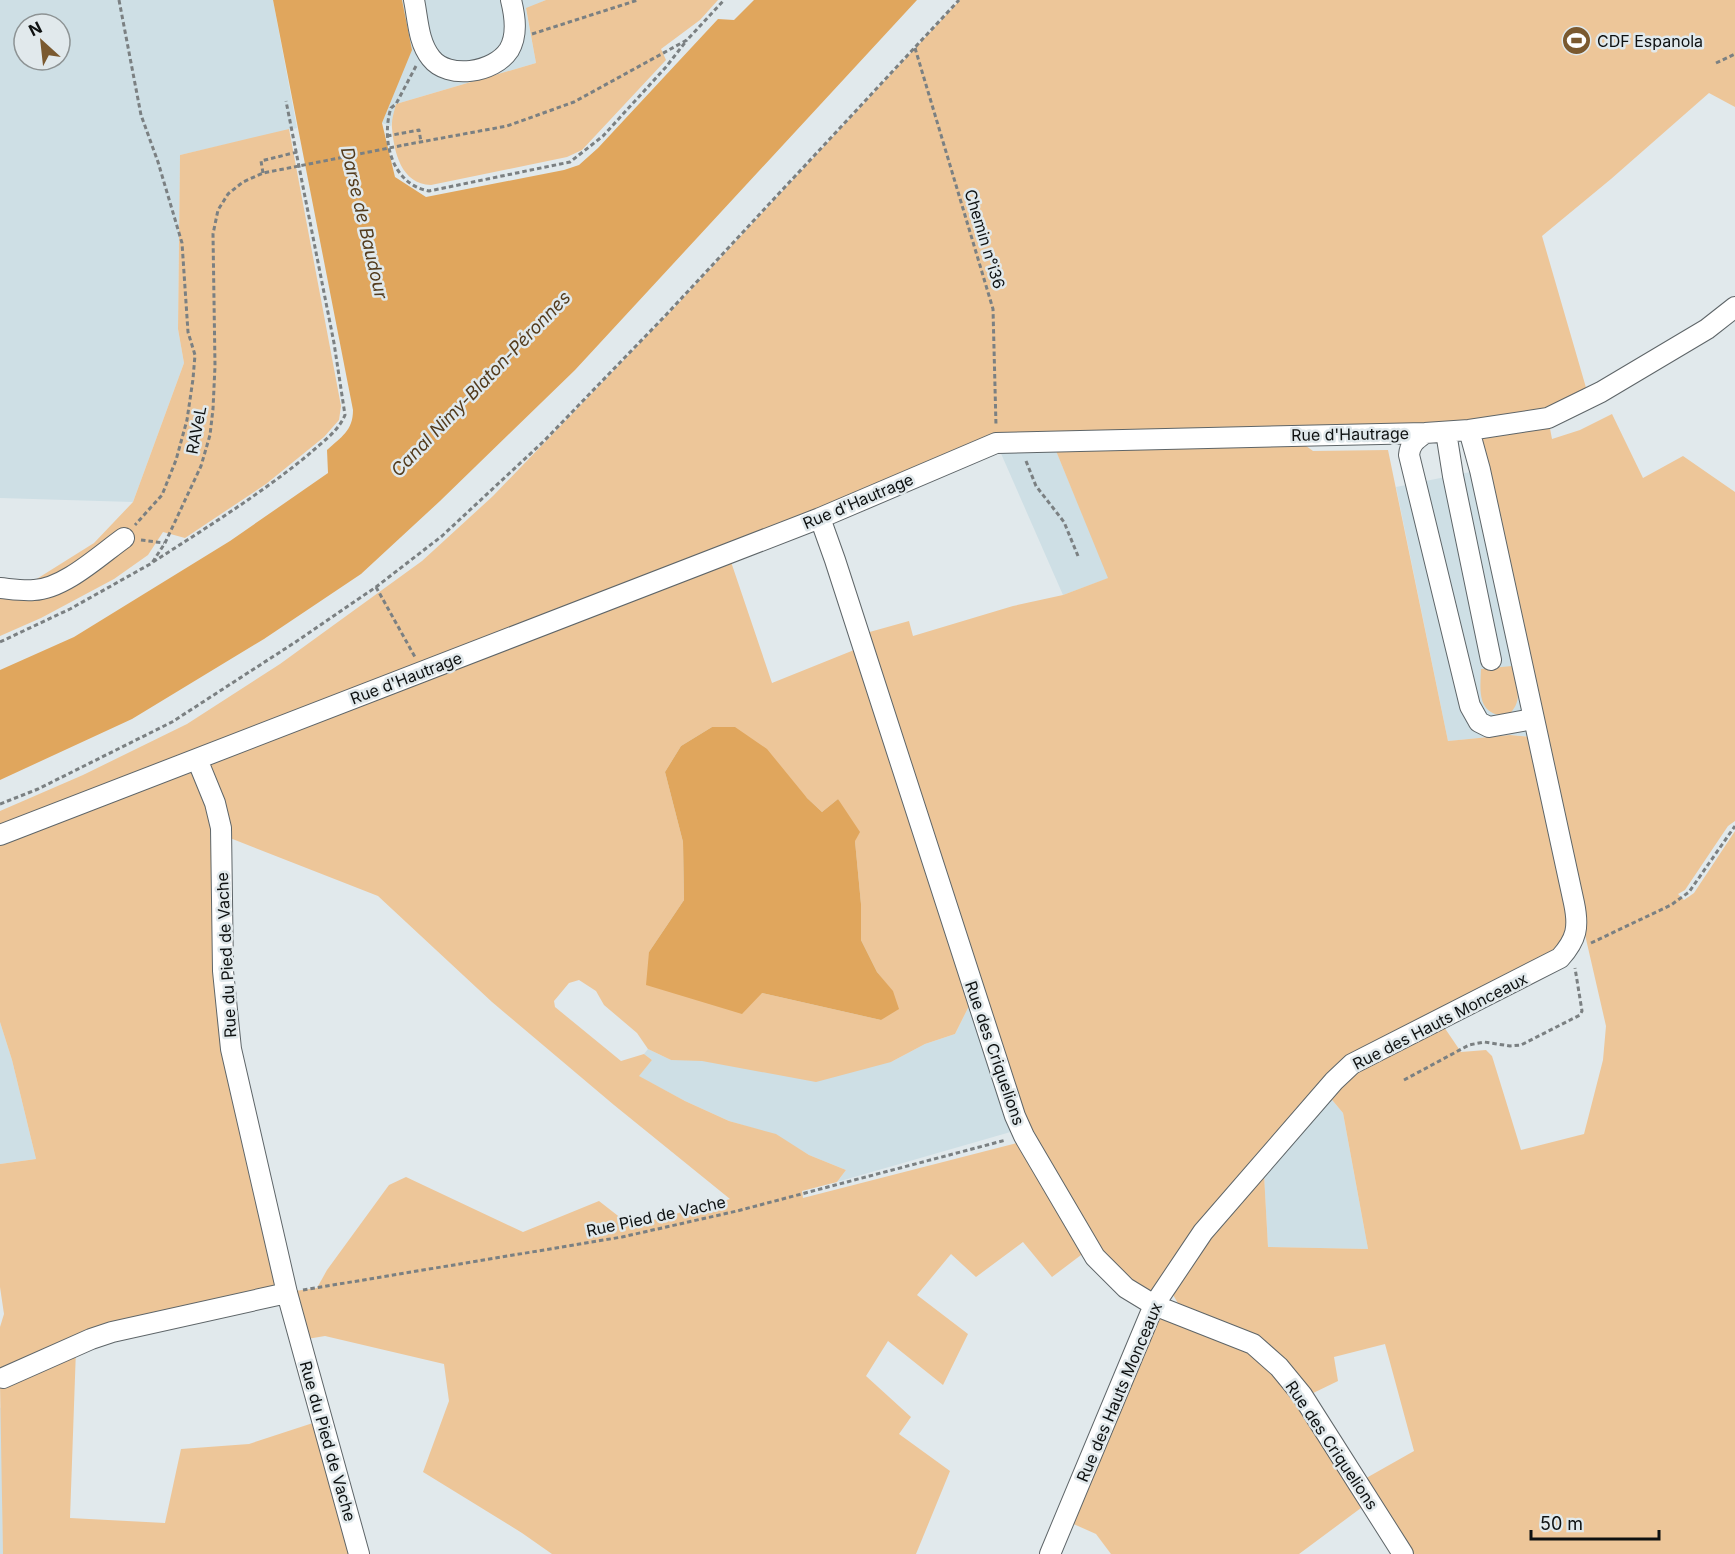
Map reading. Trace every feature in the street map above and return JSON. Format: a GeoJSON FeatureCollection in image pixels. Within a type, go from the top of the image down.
{"type":"FeatureCollection","features":[{"type":"Feature","properties":{"kind":"street"},"geometry":{"type":"LineString","coordinates":[[414,0],[422,41],[429,55],[436,64],[446,69],[464,71],[481,68],[497,61],[508,51],[515,35],[511,0]]}},
{"type":"Feature","properties":{"kind":"street","name":"Rue d'Hautrage"},"geometry":{"type":"LineString","coordinates":[[0,836],[820,518],[996,443],[1425,433],[1469,430],[1548,418],[1601,392],[1734,312]]}},
{"type":"Feature","properties":{"kind":"street"},"geometry":{"type":"LineString","coordinates":[[1469,430],[1480,471],[1577,917],[1570,946]]}},
{"type":"Feature","properties":{"kind":"street"},"geometry":{"type":"LineString","coordinates":[[1446,432],[1491,660]]}},
{"type":"Feature","properties":{"kind":"street"},"geometry":{"type":"LineString","coordinates":[[1409,455],[1412,443],[1425,433]]}},
{"type":"Feature","properties":{"kind":"street"},"geometry":{"type":"LineString","coordinates":[[1303,435],[1324,448],[1399,446],[1406,449],[1470,706],[1479,722],[1489,727],[1533,719]]}},
{"type":"Feature","properties":{"kind":"street","name":"Rue des Criquelions"},"geometry":{"type":"LineString","coordinates":[[820,518],[836,560],[1015,1116],[1024,1136],[1095,1257],[1126,1288],[1154,1305],[1253,1344],[1279,1367],[1313,1412],[1403,1554]]}},
{"type":"Feature","properties":{"kind":"street"},"geometry":{"type":"LineString","coordinates":[[0,588],[34,590],[53,585],[73,575],[124,538]]}},
{"type":"Feature","properties":{"kind":"street","name":"Rue du Pied de Vache"},"geometry":{"type":"LineString","coordinates":[[197,759],[215,802],[221,828],[224,971],[231,1049],[287,1293],[359,1554]]}},
{"type":"Feature","properties":{"kind":"street","name":"Rue des Hauts Monceaux"},"geometry":{"type":"LineString","coordinates":[[1050,1554],[1154,1305],[1203,1232],[1334,1080],[1353,1064],[1549,964],[1560,958],[1570,946]]}},
{"type":"Feature","properties":{"kind":"street"},"geometry":{"type":"LineString","coordinates":[[3,1378],[91,1338],[287,1293]]}},
{"type":"Feature","properties":{"kind":"path"},"geometry":{"type":"LineString","coordinates":[[118,0],[141,115],[158,162],[182,243],[188,332],[195,355],[187,420],[176,459],[162,495],[124,538]]}},
{"type":"Feature","properties":{"kind":"path"},"geometry":{"type":"LineString","coordinates":[[513,40],[638,0]]}},
{"type":"Feature","properties":{"kind":"path"},"geometry":{"type":"LineString","coordinates":[[422,41],[414,73],[396,104],[391,108],[387,121],[387,136],[400,176],[413,185],[429,191],[570,162],[603,136],[724,0]]}},
{"type":"Feature","properties":{"kind":"path"},"geometry":{"type":"LineString","coordinates":[[0,804],[38,789],[172,722],[376,587],[442,536],[544,441],[664,317],[959,0]]}},
{"type":"Feature","properties":{"kind":"path","name":"RAVeL"},"geometry":{"type":"LineString","coordinates":[[0,642],[70,609],[152,563],[165,543],[201,466],[210,435],[214,377],[213,234],[221,205],[228,194],[243,182],[263,173],[507,126],[574,102],[687,40]]}},
{"type":"Feature","properties":{"kind":"path","name":"Chemin n°i36"},"geometry":{"type":"LineString","coordinates":[[915,48],[993,309],[996,443]]}},
{"type":"Feature","properties":{"kind":"path"},"geometry":{"type":"LineString","coordinates":[[1716,63],[1735,54]]}},
{"type":"Feature","properties":{"kind":"path"},"geometry":{"type":"LineString","coordinates":[[152,563],[271,485],[330,436],[345,415],[334,343],[286,101]]}},
{"type":"Feature","properties":{"kind":"path"},"geometry":{"type":"LineString","coordinates":[[387,136],[419,130],[421,142]]}},
{"type":"Feature","properties":{"kind":"path"},"geometry":{"type":"LineString","coordinates":[[263,173],[261,161],[297,152]]}},
{"type":"Feature","properties":{"kind":"path"},"geometry":{"type":"LineString","coordinates":[[1018,441],[1036,486],[1064,522],[1078,556]]}},
{"type":"Feature","properties":{"kind":"path"},"geometry":{"type":"LineString","coordinates":[[124,538],[165,543]]}},
{"type":"Feature","properties":{"kind":"path"},"geometry":{"type":"LineString","coordinates":[[376,587],[415,657]]}},
{"type":"Feature","properties":{"kind":"path"},"geometry":{"type":"LineString","coordinates":[[1404,1080],[1469,1045],[1484,1042],[1510,1046],[1521,1045],[1580,1015],[1582,1011],[1570,946],[1589,944],[1671,905],[1689,892],[1731,828],[1735,826]]}},
{"type":"Feature","properties":{"kind":"path","name":"Rue Pied de Vache"},"geometry":{"type":"LineString","coordinates":[[287,1293],[622,1237],[737,1211],[1024,1136]]}},
{"type":"Feature","properties":{"kind":"shaded area"},"geometry":{"type":"Polygon","coordinates":[[[0,0],[273,0],[297,128],[180,155],[178,329],[184,363],[133,502],[0,498],[0,0]]]}},
{"type":"Feature","properties":{"kind":"shaded area"},"geometry":{"type":"Polygon","coordinates":[[[402,0],[546,0],[526,9],[536,63],[396,104],[391,126],[382,123],[411,50],[402,0]]]}},
{"type":"Feature","properties":{"kind":"shaded area"},"geometry":{"type":"Polygon","coordinates":[[[546,0],[718,0],[700,20],[661,49],[666,60],[582,150],[567,157],[431,185],[413,179],[406,173],[397,156],[392,125],[396,104],[536,63],[526,8],[546,0]]]}},
{"type":"Feature","properties":{"kind":"shaded area"},"geometry":{"type":"Polygon","coordinates":[[[960,0],[1735,0],[1735,107],[1709,93],[1542,236],[1587,391],[1548,418],[1552,439],[1580,430],[1612,414],[1643,478],[1683,456],[1735,492],[1735,821],[1728,826],[1685,890],[1678,894],[1684,900],[1694,893],[1735,831],[1735,1554],[1411,1554],[1361,1481],[1414,1451],[1385,1344],[1334,1357],[1338,1381],[1307,1396],[1282,1364],[1180,1307],[1172,1293],[1175,1285],[1222,1224],[1264,1174],[1268,1247],[1368,1249],[1343,1113],[1328,1095],[1345,1076],[1442,1024],[1461,1052],[1486,1050],[1492,1056],[1521,1150],[1584,1134],[1603,1060],[1606,1026],[1469,430],[1025,441],[728,553],[772,683],[869,644],[866,633],[909,621],[913,636],[1013,606],[1063,595],[1108,578],[1054,446],[1302,443],[1313,451],[1388,450],[1448,741],[1510,735],[1532,737],[1571,920],[1563,947],[1350,1057],[1157,1287],[1150,1291],[1143,1290],[1108,1263],[1022,1111],[983,1000],[969,1006],[955,1034],[925,1044],[891,1062],[816,1082],[702,1061],[671,1060],[648,1049],[637,1033],[604,1005],[596,991],[579,980],[569,983],[554,1001],[555,1007],[621,1061],[644,1054],[652,1060],[639,1076],[729,1121],[776,1134],[809,1155],[846,1170],[837,1182],[802,1191],[803,1198],[1021,1142],[1085,1252],[1052,1277],[1023,1242],[976,1277],[951,1254],[917,1295],[968,1334],[943,1385],[888,1341],[866,1376],[911,1417],[899,1434],[950,1471],[916,1554],[552,1554],[423,1472],[449,1401],[444,1364],[325,1336],[307,1339],[295,1291],[317,1288],[327,1270],[389,1185],[406,1177],[523,1232],[599,1201],[631,1226],[730,1199],[492,1002],[378,896],[230,838],[210,823],[213,914],[279,1286],[91,1330],[0,1369],[0,1327],[4,1314],[0,1287],[0,1164],[36,1159],[12,1060],[0,1022],[0,811],[83,775],[187,724],[280,664],[422,561],[493,496],[673,309],[960,0]],[[712,727],[681,746],[665,772],[683,842],[684,900],[649,952],[762,993],[881,1020],[893,992],[877,972],[861,940],[861,904],[855,841],[838,799],[822,812],[807,798],[712,727]]]}},
{"type":"Feature","properties":{"kind":"shaded area"},"geometry":{"type":"Polygon","coordinates":[[[289,129],[341,406],[339,420],[324,437],[266,484],[185,538],[163,532],[148,555],[114,579],[41,618],[0,636],[0,593],[34,593],[35,580],[94,543],[133,502],[184,363],[178,329],[180,155],[289,129]]]}},
{"type":"Feature","properties":{"kind":"shaded area"},"geometry":{"type":"Polygon","coordinates":[[[1054,446],[1109,578],[1063,595],[999,449],[1054,446]]]}},
{"type":"Feature","properties":{"kind":"shaded area"},"geometry":{"type":"Polygon","coordinates":[[[1480,470],[1537,737],[1510,735],[1448,741],[1396,487],[1480,470]]]}},
{"type":"Feature","properties":{"kind":"shaded area"},"geometry":{"type":"Polygon","coordinates":[[[1512,666],[1518,699],[1507,716],[1497,715],[1485,707],[1482,701],[1481,669],[1512,666]]]}},
{"type":"Feature","properties":{"kind":"shaded area"},"geometry":{"type":"Polygon","coordinates":[[[969,1006],[990,1074],[1014,1131],[837,1182],[846,1170],[809,1155],[776,1135],[729,1121],[638,1076],[652,1060],[644,1054],[648,1049],[671,1060],[891,1062],[925,1044],[955,1034],[969,1006]]]}},
{"type":"Feature","properties":{"kind":"shaded area"},"geometry":{"type":"Polygon","coordinates":[[[0,1022],[12,1060],[36,1159],[0,1164],[0,1022]]]}},
{"type":"Feature","properties":{"kind":"shaded area"},"geometry":{"type":"Polygon","coordinates":[[[1328,1095],[1343,1113],[1368,1249],[1268,1247],[1264,1174],[1328,1095]]]}},
{"type":"Feature","properties":{"kind":"shaded area"},"geometry":{"type":"Polygon","coordinates":[[[1164,1315],[1265,1358],[1365,1505],[1299,1554],[1111,1554],[1096,1534],[1069,1522],[1158,1318],[1164,1315]]]}},
{"type":"Feature","properties":{"kind":"shaded area"},"geometry":{"type":"Polygon","coordinates":[[[76,1349],[70,1518],[165,1523],[181,1449],[249,1444],[316,1422],[353,1554],[3,1554],[0,1383],[76,1349]]]}},
{"type":"Feature","properties":{"kind":"shaded area"},"geometry":{"type":"Polygon","coordinates":[[[0,1407],[2,1410],[3,1554],[0,1554],[0,1407]]]}},
{"type":"Feature","properties":{"kind":"water"},"geometry":{"type":"Polygon","coordinates":[[[273,0],[402,0],[412,50],[382,123],[395,177],[426,197],[564,170],[579,165],[598,148],[718,19],[734,20],[754,0],[917,0],[575,370],[361,574],[264,639],[132,719],[0,780],[0,670],[74,637],[230,541],[328,473],[327,450],[345,433],[351,423],[353,410],[273,0]]]}},
{"type":"Feature","properties":{"kind":"water"},"geometry":{"type":"Polygon","coordinates":[[[712,727],[735,727],[767,749],[807,798],[822,812],[838,799],[860,832],[855,841],[861,904],[861,940],[877,972],[893,991],[899,1009],[881,1020],[762,993],[742,1014],[646,985],[649,952],[684,900],[683,842],[665,772],[681,746],[712,727]]]}},
{"type":"Feature","properties":{"kind":"place","name":"CDF Espanola"},"geometry":{"type":"Point","coordinates":[1576,41]}},
{"type":"Feature","properties":{"kind":"water label","name":"Darse de Baudour"},"geometry":{"type":"Point","coordinates":[364,223]}},
{"type":"Feature","properties":{"kind":"water label","name":"Canal Nimy-Blaton-Péronnes"},"geometry":{"type":"Point","coordinates":[481,384]}}]}
